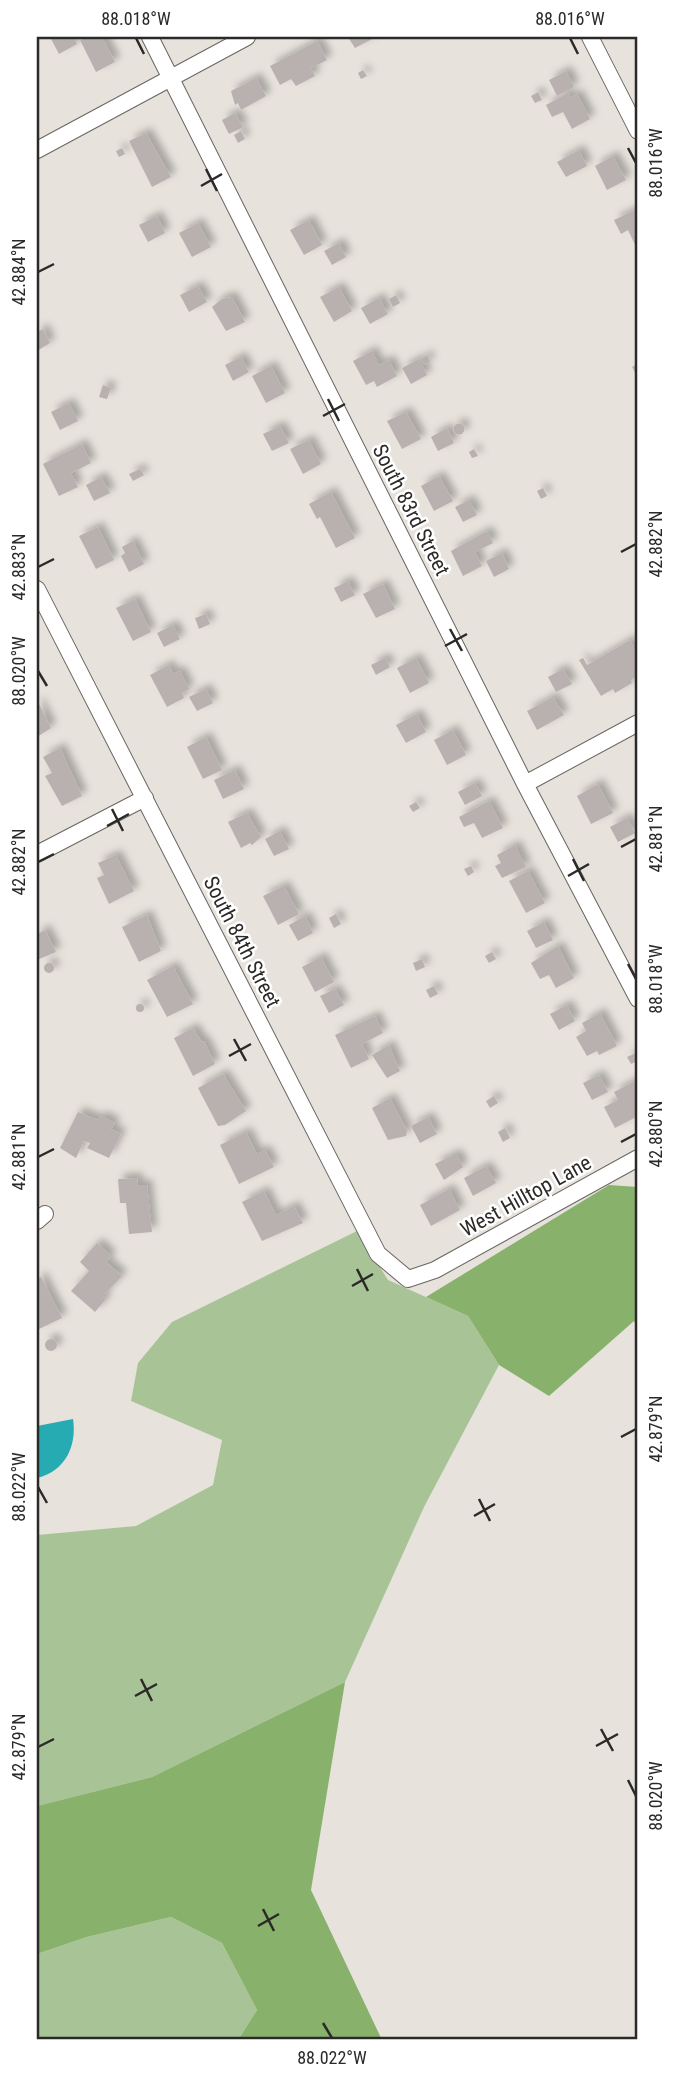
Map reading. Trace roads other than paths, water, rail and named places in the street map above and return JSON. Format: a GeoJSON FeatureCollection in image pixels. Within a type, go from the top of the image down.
{"type":"FeatureCollection","features":[{"type":"Feature","properties":{"kind":"street","name":"South 83rd Street"},"geometry":{"type":"LineString","coordinates":[[150,37],[525,784],[638,999]]}},
{"type":"Feature","properties":{"kind":"street"},"geometry":{"type":"LineString","coordinates":[[37,150],[247,37]]}},
{"type":"Feature","properties":{"kind":"street"},"geometry":{"type":"LineString","coordinates":[[590,37],[638,131]]}},
{"type":"Feature","properties":{"kind":"street","name":"South 84th Street"},"geometry":{"type":"LineString","coordinates":[[37,589],[377,1254],[408,1279],[435,1270]]}},
{"type":"Feature","properties":{"kind":"street"},"geometry":{"type":"LineString","coordinates":[[525,784],[638,723]]}},
{"type":"Feature","properties":{"kind":"street"},"geometry":{"type":"LineString","coordinates":[[37,854],[145,798]]}},
{"type":"Feature","properties":{"kind":"street","name":"West Hilltop Lane"},"geometry":{"type":"LineString","coordinates":[[435,1270],[638,1158]]}},
{"type":"Feature","properties":{"kind":"water"},"geometry":{"type":"Polygon","coordinates":[[[73,1419],[73,1438],[67,1456],[47,1475],[37,1478],[37,1426],[73,1419]]]}}]}
